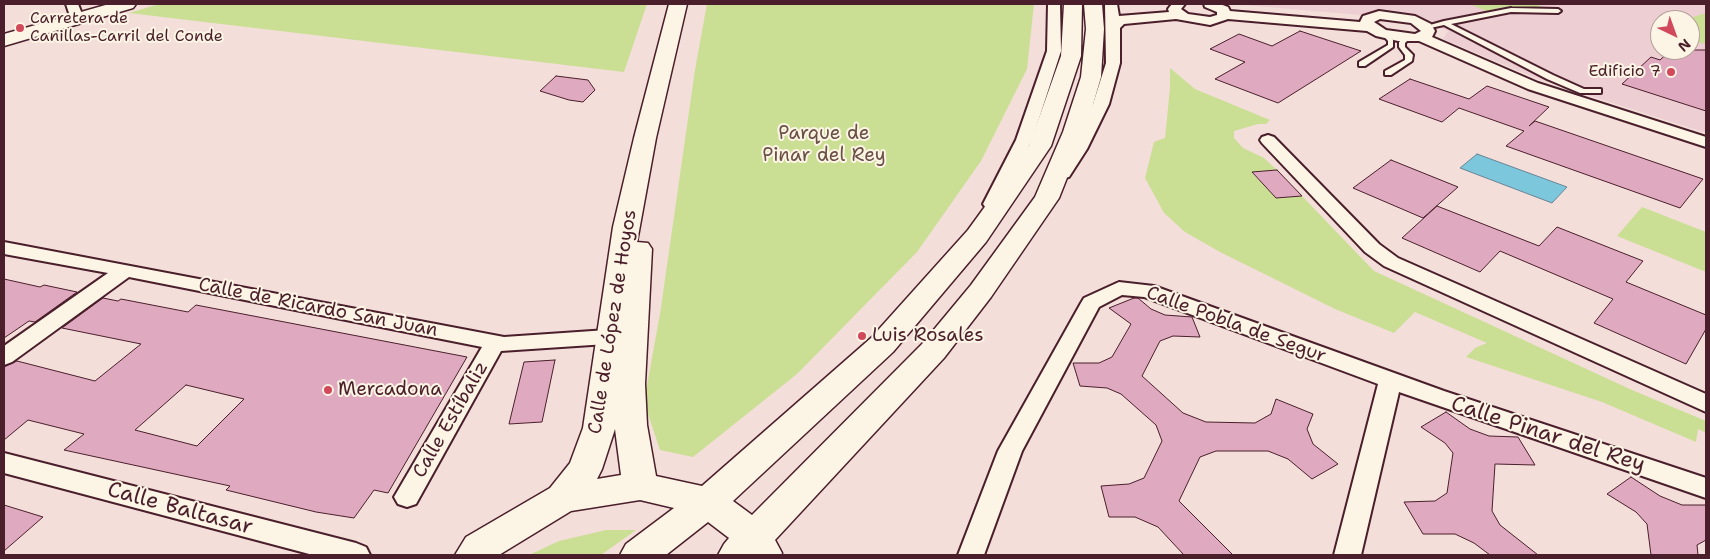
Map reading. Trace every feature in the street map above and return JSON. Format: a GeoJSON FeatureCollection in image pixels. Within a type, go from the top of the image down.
{"type":"FeatureCollection","features":[{"type":"Feature","properties":{"kind":"main road"},"geometry":{"type":"LineString","coordinates":[[4,40],[74,11],[127,4]]}},
{"type":"Feature","properties":{"kind":"main road","name":"Calle de López de Hoyos"},"geometry":{"type":"LineString","coordinates":[[640,486],[631,425],[629,384],[622,336],[626,227],[645,138],[678,4]]}},
{"type":"Feature","properties":{"kind":"main road"},"geometry":{"type":"LineString","coordinates":[[638,555],[708,502],[882,345],[977,236],[1040,146],[1071,56],[1073,4]]}},
{"type":"Feature","properties":{"kind":"main road"},"geometry":{"type":"LineString","coordinates":[[474,555],[479,548],[563,498],[640,486],[708,502],[752,549],[932,351],[981,291],[1047,198],[1074,132],[1091,78],[1095,29],[1093,4]]}},
{"type":"Feature","properties":{"kind":"main road","name":"Calle de López de Hoyos"},"geometry":{"type":"LineString","coordinates":[[563,498],[585,469],[599,428],[622,336]]}},
{"type":"Feature","properties":{"kind":"street"},"geometry":{"type":"LineString","coordinates":[[977,236],[1024,140],[1054,51],[1054,4]]}},
{"type":"Feature","properties":{"kind":"street"},"geometry":{"type":"LineString","coordinates":[[1047,198],[1079,149],[1101,104],[1113,63],[1111,4]]}},
{"type":"Feature","properties":{"kind":"street"},"geometry":{"type":"LineString","coordinates":[[1210,4],[1224,12],[1368,24],[1385,34],[1418,34],[1533,86],[1706,142]]}},
{"type":"Feature","properties":{"kind":"street"},"geometry":{"type":"LineString","coordinates":[[1113,27],[1120,20],[1174,7],[1192,20],[1210,21],[1222,18],[1224,12]]}},
{"type":"Feature","properties":{"kind":"street"},"geometry":{"type":"LineString","coordinates":[[1368,24],[1372,16],[1387,15],[1415,20],[1418,34]]}},
{"type":"Feature","properties":{"kind":"street"},"geometry":{"type":"LineString","coordinates":[[1268,140],[1372,248],[1391,262],[1706,404]]}},
{"type":"Feature","properties":{"kind":"street","name":"Calle de Ricardo San Juan"},"geometry":{"type":"LineString","coordinates":[[4,248],[496,343],[622,336]]}},
{"type":"Feature","properties":{"kind":"street"},"geometry":{"type":"LineString","coordinates":[[4,357],[125,270]]}},
{"type":"Feature","properties":{"kind":"street","name":"Calle Pobla de Segur"},"geometry":{"type":"LineString","coordinates":[[972,555],[1010,451],[1091,303],[1119,288],[1147,291],[1390,381]]}},
{"type":"Feature","properties":{"kind":"street","name":"Calle Estíbaliz"},"geometry":{"type":"LineString","coordinates":[[407,497],[496,343]]}},
{"type":"Feature","properties":{"kind":"street"},"geometry":{"type":"LineString","coordinates":[[1346,555],[1390,381]]}},
{"type":"Feature","properties":{"kind":"street","name":"Calle Pinar del Rey"},"geometry":{"type":"LineString","coordinates":[[1390,381],[1706,488]]}},
{"type":"Feature","properties":{"kind":"street","name":"Calle Baltasar"},"geometry":{"type":"LineString","coordinates":[[4,463],[356,555]]}},
{"type":"Feature","properties":{"kind":"lane"},"geometry":{"type":"LineString","coordinates":[[1388,73],[1408,61],[1409,55],[1402,47],[1402,42],[1418,34],[1444,23],[1511,10],[1558,11],[1542,4]]}},
{"type":"Feature","properties":{"kind":"lane"},"geometry":{"type":"LineString","coordinates":[[1444,23],[1550,77],[1583,90],[1598,90]]}},
{"type":"Feature","properties":{"kind":"lane"},"geometry":{"type":"LineString","coordinates":[[1362,64],[1390,46],[1391,41],[1385,34]]}},
{"type":"Feature","properties":{"kind":"shaded area"},"geometry":{"type":"Polygon","coordinates":[[[1233,4],[1706,4],[1706,133],[1538,79],[1443,39],[1448,31],[1415,18],[1382,12],[1361,15],[1233,4]]]}},
{"type":"Feature","properties":{"kind":"green space"},"geometry":{"type":"Polygon","coordinates":[[[159,4],[647,4],[624,72],[129,13],[159,4]]]}},
{"type":"Feature","properties":{"kind":"green space","name":"Parque de Pinar del Rey"},"geometry":{"type":"Polygon","coordinates":[[[707,4],[1034,4],[1027,69],[981,161],[917,252],[797,374],[693,457],[660,450],[644,402],[660,314],[695,70],[707,4]]]}},
{"type":"Feature","properties":{"kind":"green space"},"geometry":{"type":"Polygon","coordinates":[[[1470,4],[1536,4],[1542,7],[1504,7],[1486,11],[1470,4]]]}},
{"type":"Feature","properties":{"kind":"green space"},"geometry":{"type":"Polygon","coordinates":[[[1706,13],[1706,44],[1700,43],[1700,15],[1706,13]]]}},
{"type":"Feature","properties":{"kind":"green space"},"geometry":{"type":"Polygon","coordinates":[[[1170,68],[1195,89],[1270,120],[1266,124],[1258,124],[1234,131],[1234,138],[1243,148],[1264,158],[1277,170],[1252,173],[1276,198],[1302,196],[1374,271],[1632,390],[1706,421],[1706,433],[1698,429],[1696,442],[1602,402],[1466,357],[1475,348],[1487,343],[1415,312],[1394,333],[1335,309],[1220,252],[1185,232],[1164,213],[1145,178],[1154,142],[1165,138],[1170,68]]]}},
{"type":"Feature","properties":{"kind":"green space"},"geometry":{"type":"Polygon","coordinates":[[[1642,207],[1706,232],[1706,272],[1617,236],[1642,207]]]}},
{"type":"Feature","properties":{"kind":"green space"},"geometry":{"type":"Polygon","coordinates":[[[606,530],[636,530],[601,555],[529,555],[559,541],[606,530]]]}},
{"type":"Feature","properties":{"kind":"water"},"geometry":{"type":"Polygon","coordinates":[[[1477,154],[1567,187],[1552,203],[1460,168],[1477,154]]]}},
{"type":"Feature","properties":{"kind":"building"},"geometry":{"type":"Polygon","coordinates":[[[1300,31],[1361,51],[1278,103],[1215,79],[1245,62],[1210,49],[1239,34],[1272,46],[1300,31]]]}},
{"type":"Feature","properties":{"kind":"building","name":"Edificio 7"},"geometry":{"type":"Polygon","coordinates":[[[1700,50],[1706,50],[1706,111],[1622,84],[1650,58],[1650,60],[1700,60],[1700,50]]]}},
{"type":"Feature","properties":{"kind":"building"},"geometry":{"type":"Polygon","coordinates":[[[556,76],[588,80],[595,90],[583,102],[569,100],[540,91],[556,76]]]}},
{"type":"Feature","properties":{"kind":"building"},"geometry":{"type":"Polygon","coordinates":[[[1410,79],[1469,99],[1487,86],[1549,107],[1529,126],[1535,121],[1703,179],[1680,208],[1506,146],[1524,131],[1459,108],[1442,122],[1379,99],[1410,79]]]}},
{"type":"Feature","properties":{"kind":"building"},"geometry":{"type":"Polygon","coordinates":[[[1391,160],[1458,187],[1423,218],[1353,188],[1391,160]]]}},
{"type":"Feature","properties":{"kind":"building"},"geometry":{"type":"Polygon","coordinates":[[[1277,170],[1302,196],[1276,198],[1252,172],[1277,170]]]}},
{"type":"Feature","properties":{"kind":"building"},"geometry":{"type":"Polygon","coordinates":[[[1437,206],[1539,246],[1557,227],[1643,261],[1626,282],[1706,315],[1706,329],[1686,364],[1594,323],[1613,299],[1500,251],[1480,272],[1402,238],[1437,206]]]}},
{"type":"Feature","properties":{"kind":"building"},"geometry":{"type":"Polygon","coordinates":[[[4,279],[40,287],[44,285],[77,292],[35,322],[29,321],[4,338],[4,279]]]}},
{"type":"Feature","properties":{"kind":"building"},"geometry":{"type":"Polygon","coordinates":[[[103,298],[118,301],[121,299],[188,312],[196,305],[467,357],[388,493],[374,490],[354,518],[316,512],[226,490],[230,486],[64,450],[84,434],[28,420],[4,440],[4,367],[17,361],[95,381],[141,344],[62,328],[103,298]],[[186,385],[135,430],[197,446],[244,399],[186,385]]]}},
{"type":"Feature","properties":{"kind":"building"},"geometry":{"type":"Polygon","coordinates":[[[1138,298],[1151,309],[1165,315],[1192,317],[1200,337],[1173,336],[1160,341],[1142,376],[1183,413],[1206,422],[1255,423],[1271,414],[1276,399],[1313,414],[1307,429],[1313,444],[1338,464],[1312,479],[1288,459],[1268,451],[1216,451],[1200,457],[1179,501],[1233,555],[1184,555],[1158,527],[1135,517],[1109,517],[1101,486],[1129,484],[1144,478],[1162,441],[1156,425],[1121,394],[1107,388],[1080,386],[1073,363],[1099,363],[1112,357],[1131,324],[1109,308],[1138,298]]]}},
{"type":"Feature","properties":{"kind":"building"},"geometry":{"type":"Polygon","coordinates":[[[555,360],[542,422],[509,424],[524,362],[555,360]]]}},
{"type":"Feature","properties":{"kind":"building"},"geometry":{"type":"Polygon","coordinates":[[[1446,412],[1470,429],[1489,436],[1518,437],[1535,465],[1495,464],[1492,511],[1500,525],[1538,555],[1490,555],[1474,543],[1455,534],[1423,534],[1404,502],[1435,501],[1447,493],[1453,453],[1445,443],[1421,427],[1446,412]]]}},
{"type":"Feature","properties":{"kind":"building"},"geometry":{"type":"Polygon","coordinates":[[[1631,477],[1660,496],[1682,505],[1706,505],[1706,540],[1697,545],[1698,555],[1651,555],[1647,524],[1636,512],[1607,494],[1631,477]]]}},
{"type":"Feature","properties":{"kind":"building"},"geometry":{"type":"Polygon","coordinates":[[[4,505],[43,517],[4,551],[4,505]]]}},
{"type":"Feature","properties":{"kind":"place","name":"Carretera de Canillas-Carril del Conde"},"geometry":{"type":"Point","coordinates":[20,28]}},
{"type":"Feature","properties":{"kind":"place","name":"Edificio 7"},"geometry":{"type":"Point","coordinates":[1671,72]}},
{"type":"Feature","properties":{"kind":"place","name":"Luis Rosales"},"geometry":{"type":"Point","coordinates":[862,336]}},
{"type":"Feature","properties":{"kind":"place","name":"Mercadona"},"geometry":{"type":"Point","coordinates":[328,390]}}]}
